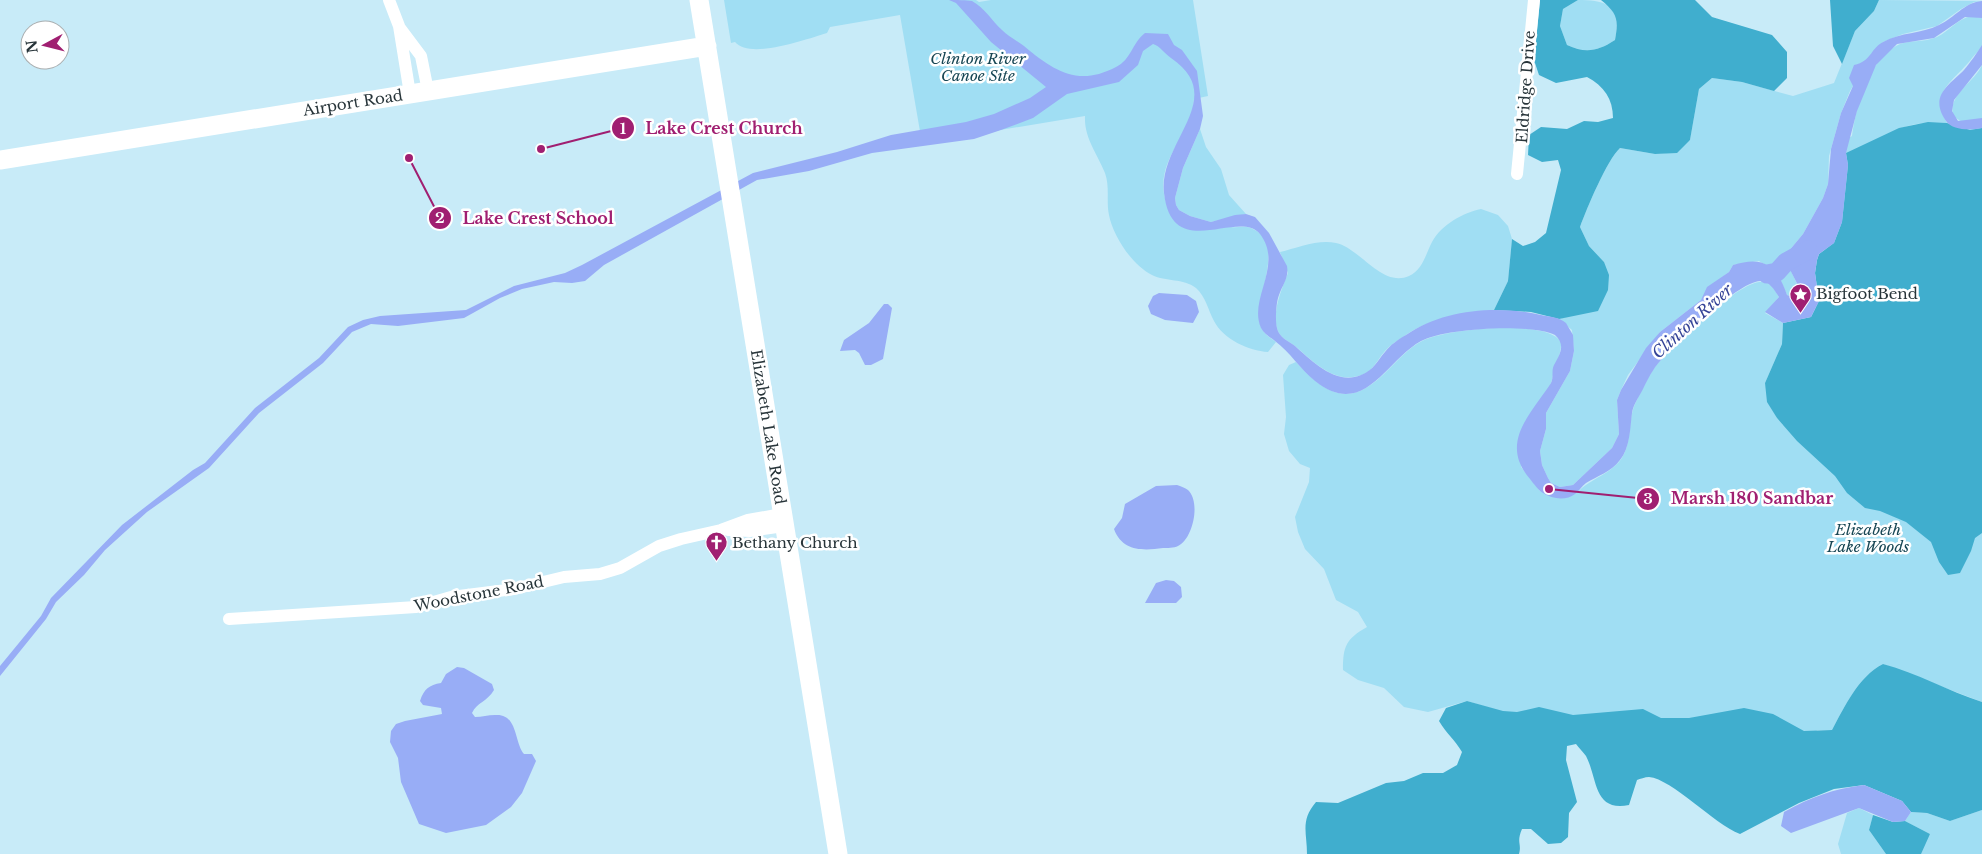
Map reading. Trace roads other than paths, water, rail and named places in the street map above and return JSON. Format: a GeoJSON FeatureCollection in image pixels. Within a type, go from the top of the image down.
{"type":"FeatureCollection","features":[{"type":"Feature","properties":{"kind":"street"},"geometry":{"type":"LineString","coordinates":[[389,0],[399,26],[419,93]]}},
{"type":"Feature","properties":{"kind":"street","name":"Elizabeth Lake Road"},"geometry":{"type":"LineString","coordinates":[[699,0],[838,854]]}},
{"type":"Feature","properties":{"kind":"street","name":"Eldridge Drive"},"geometry":{"type":"LineString","coordinates":[[1518,174],[1534,0]]}},
{"type":"Feature","properties":{"kind":"street"},"geometry":{"type":"LineString","coordinates":[[399,26],[420,56],[419,93]]}},
{"type":"Feature","properties":{"kind":"street","name":"Airport Road"},"geometry":{"type":"LineString","coordinates":[[0,160],[707,46]]}},
{"type":"Feature","properties":{"kind":"street","name":"Woodstone Road"},"geometry":{"type":"LineString","coordinates":[[229,619],[416,608],[451,597],[514,588],[564,577],[600,574],[620,568],[659,546],[720,530],[748,520],[783,520]]}},
{"type":"Feature","properties":{"kind":"water"},"geometry":{"type":"Polygon","coordinates":[[[949,0],[972,1],[985,11],[1004,32],[1046,63],[1056,69],[1078,76],[1102,73],[1121,64],[1145,33],[1168,34],[1174,45],[1182,50],[1197,71],[1203,116],[1200,129],[1183,168],[1175,198],[1176,205],[1179,210],[1190,216],[1211,222],[1235,215],[1246,214],[1255,217],[1269,233],[1287,266],[1286,278],[1279,295],[1277,307],[1276,325],[1278,331],[1317,365],[1334,375],[1352,378],[1365,373],[1400,338],[1421,326],[1454,315],[1489,310],[1507,310],[1554,318],[1566,323],[1573,335],[1574,351],[1570,371],[1546,413],[1546,429],[1540,451],[1542,465],[1548,478],[1551,483],[1560,487],[1573,485],[1612,448],[1619,434],[1617,400],[1646,348],[1660,332],[1701,300],[1707,287],[1729,272],[1733,265],[1753,261],[1768,265],[1779,277],[1787,295],[1801,300],[1802,293],[1786,262],[1788,252],[1803,234],[1823,198],[1828,184],[1831,149],[1841,113],[1853,86],[1849,78],[1854,65],[1864,61],[1883,42],[1897,36],[1939,25],[1975,2],[1982,1],[1982,18],[1965,17],[1934,38],[1897,44],[1876,65],[1857,111],[1846,153],[1848,165],[1842,222],[1834,243],[1819,254],[1817,260],[1815,273],[1819,301],[1811,317],[1783,323],[1765,312],[1779,297],[1771,286],[1763,281],[1749,284],[1736,292],[1673,347],[1654,369],[1634,407],[1628,444],[1620,460],[1612,468],[1586,483],[1575,494],[1567,498],[1555,498],[1539,490],[1521,466],[1517,453],[1517,441],[1521,429],[1552,381],[1553,367],[1561,350],[1560,342],[1555,335],[1543,331],[1508,328],[1468,330],[1433,337],[1421,341],[1408,350],[1385,373],[1361,391],[1347,394],[1332,391],[1315,381],[1280,345],[1264,332],[1258,317],[1268,258],[1266,246],[1260,234],[1250,228],[1237,227],[1192,230],[1179,226],[1170,214],[1164,193],[1165,174],[1193,105],[1194,89],[1187,73],[1153,44],[1143,51],[1138,65],[1119,82],[1067,94],[1033,118],[1001,130],[974,139],[872,153],[809,171],[757,180],[604,265],[585,281],[572,283],[554,282],[522,289],[500,298],[464,318],[398,326],[371,324],[352,332],[323,363],[259,413],[209,468],[147,512],[105,550],[84,575],[56,602],[46,619],[0,676],[0,666],[41,616],[51,598],[122,525],[193,470],[205,463],[255,408],[319,358],[348,327],[363,320],[380,316],[466,310],[514,286],[565,273],[582,265],[753,173],[837,152],[891,135],[966,122],[994,114],[1030,98],[1046,87],[991,42],[956,3],[949,0]]]}},
{"type":"Feature","properties":{"kind":"water"},"geometry":{"type":"Polygon","coordinates":[[[1982,45],[1982,65],[1954,100],[1952,111],[1958,121],[1982,118],[1982,128],[1953,127],[1946,121],[1941,112],[1940,98],[1982,45]]]}},
{"type":"Feature","properties":{"kind":"water"},"geometry":{"type":"Polygon","coordinates":[[[1159,293],[1187,295],[1196,301],[1199,312],[1193,323],[1165,320],[1151,314],[1148,306],[1153,296],[1159,293]]]}},
{"type":"Feature","properties":{"kind":"water"},"geometry":{"type":"Polygon","coordinates":[[[884,304],[888,304],[892,308],[883,359],[871,365],[865,365],[859,353],[855,350],[840,351],[844,340],[869,323],[884,304]]]}},
{"type":"Feature","properties":{"kind":"water"},"geometry":{"type":"Polygon","coordinates":[[[1177,485],[1188,490],[1192,496],[1195,511],[1188,536],[1183,542],[1175,547],[1140,549],[1122,542],[1114,529],[1122,518],[1125,504],[1156,486],[1177,485]]]}},
{"type":"Feature","properties":{"kind":"water"},"geometry":{"type":"Polygon","coordinates":[[[1166,580],[1174,581],[1181,587],[1182,597],[1176,603],[1145,603],[1156,583],[1166,580]]]}},
{"type":"Feature","properties":{"kind":"water"},"geometry":{"type":"Polygon","coordinates":[[[457,667],[464,668],[492,684],[494,690],[474,709],[472,713],[475,717],[495,715],[508,719],[512,723],[524,754],[532,754],[536,761],[522,793],[511,807],[486,825],[446,833],[419,824],[401,782],[398,758],[390,742],[391,731],[396,724],[442,714],[441,708],[423,705],[420,701],[423,693],[428,688],[441,683],[446,674],[457,667]]]}},
{"type":"Feature","properties":{"kind":"water"},"geometry":{"type":"Polygon","coordinates":[[[1864,785],[1902,801],[1911,812],[1905,821],[1893,822],[1859,808],[1791,833],[1781,826],[1784,812],[1794,807],[1832,791],[1864,785]]]}},
{"type":"Feature","properties":{"kind":"waterway","name":"Clinton River"},"geometry":{"type":"LineString","coordinates":[[1767,274],[1777,272],[1786,262],[1808,250]]}},
{"type":"Feature","properties":{"kind":"place","name":"Lake Crest Church"},"geometry":{"type":"Point","coordinates":[541,149]}},
{"type":"Feature","properties":{"kind":"place","name":"Lake Crest School"},"geometry":{"type":"Point","coordinates":[409,158]}},
{"type":"Feature","properties":{"kind":"place","name":"Bigfoot Bend"},"geometry":{"type":"Point","coordinates":[1800,313]}},
{"type":"Feature","properties":{"kind":"place","name":"Marsh 180 Sandbar"},"geometry":{"type":"Point","coordinates":[1549,489]}},
{"type":"Feature","properties":{"kind":"place","name":"Bethany Church"},"geometry":{"type":"Point","coordinates":[716,562]}},
{"type":"Feature","properties":{"kind":"park label","name":"Clinton River Canoe Site"},"geometry":{"type":"Point","coordinates":[978,68]}},
{"type":"Feature","properties":{"kind":"park label","name":"Elizabeth Lake Woods"},"geometry":{"type":"Point","coordinates":[1868,538]}}]}
